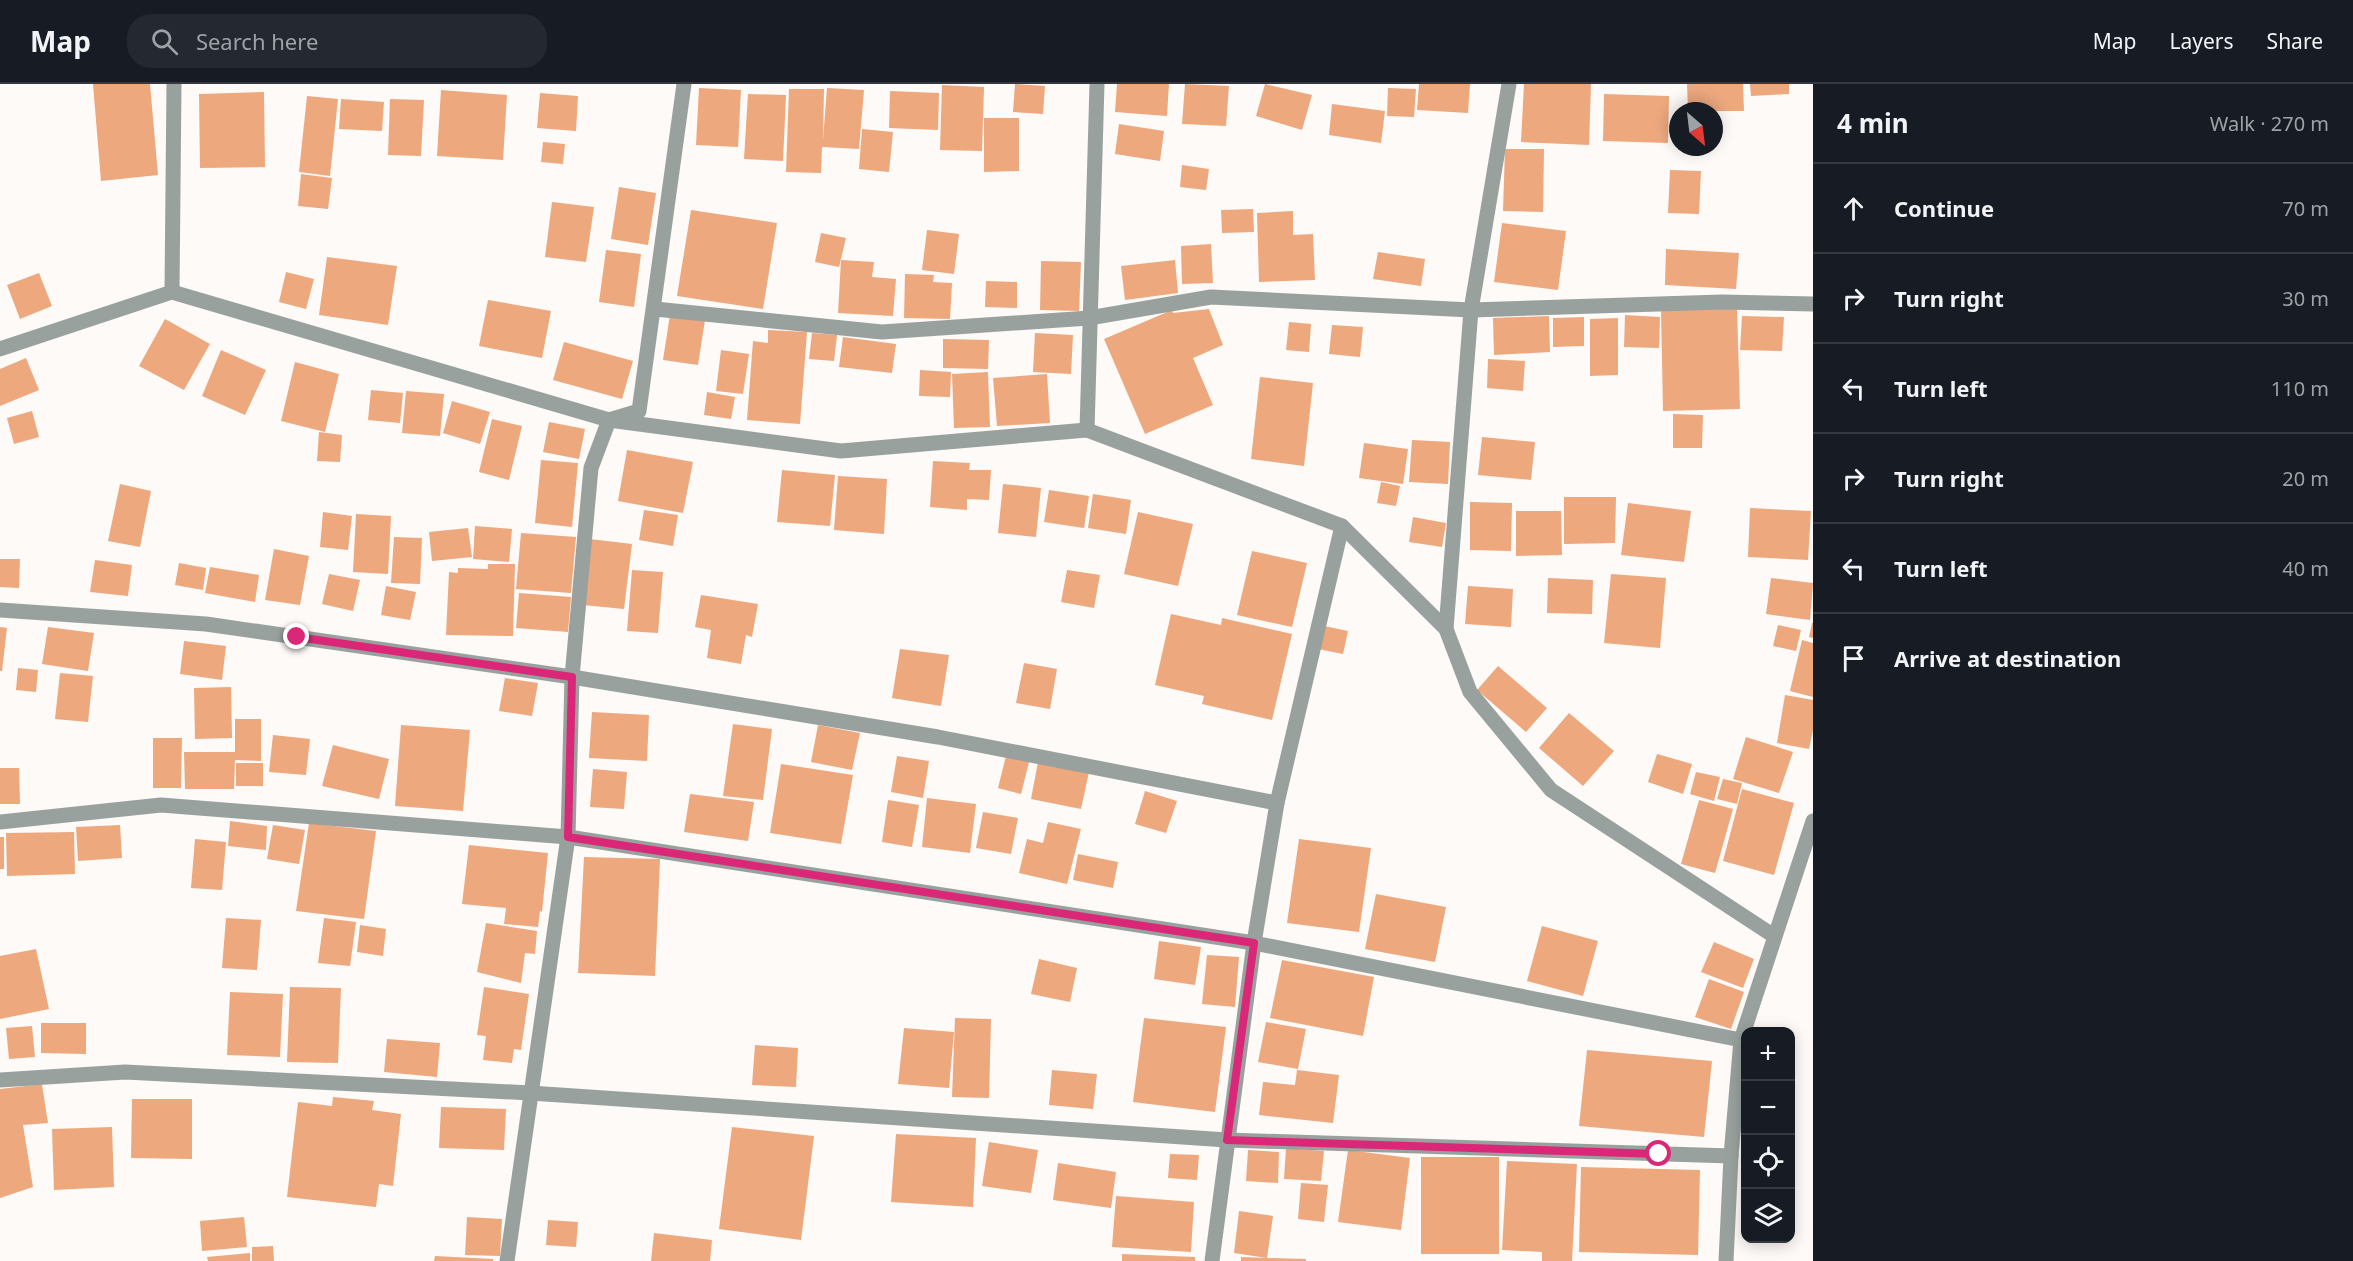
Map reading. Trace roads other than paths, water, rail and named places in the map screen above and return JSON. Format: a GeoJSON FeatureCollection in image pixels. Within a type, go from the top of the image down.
{"type":"FeatureCollection","features":[{"type":"Feature","properties":{"kind":"street"},"geometry":{"type":"LineString","coordinates":[[172,292],[174,84]]}},
{"type":"Feature","properties":{"kind":"street"},"geometry":{"type":"LineString","coordinates":[[609,420],[639,411],[655,309],[684,84]]}},
{"type":"Feature","properties":{"kind":"street"},"geometry":{"type":"LineString","coordinates":[[1087,430],[1096,84]]}},
{"type":"Feature","properties":{"kind":"street"},"geometry":{"type":"LineString","coordinates":[[1446,629],[1471,310],[1509,84]]}},
{"type":"Feature","properties":{"kind":"street"},"geometry":{"type":"LineString","coordinates":[[0,349],[172,292],[609,420],[841,451],[1087,430],[1342,526],[1446,629],[1470,692],[1551,790],[1774,936]]}},
{"type":"Feature","properties":{"kind":"street"},"geometry":{"type":"LineString","coordinates":[[655,309],[882,332],[1089,318],[1211,297],[1471,310],[1722,302],[1813,304]]}},
{"type":"Feature","properties":{"kind":"street"},"geometry":{"type":"LineString","coordinates":[[507,1261],[568,837],[572,677],[591,468],[609,420]]}},
{"type":"Feature","properties":{"kind":"street"},"geometry":{"type":"LineString","coordinates":[[1212,1261],[1254,943],[1276,803],[1342,526]]}},
{"type":"Feature","properties":{"kind":"street"},"geometry":{"type":"LineString","coordinates":[[0,610],[206,624],[572,677],[938,737],[1276,803]]}},
{"type":"Feature","properties":{"kind":"street"},"geometry":{"type":"LineString","coordinates":[[0,822],[161,804],[568,837],[1254,943],[1741,1040],[1731,1156],[1726,1261]]}},
{"type":"Feature","properties":{"kind":"street"},"geometry":{"type":"LineString","coordinates":[[1745,1027],[1813,821]]}},
{"type":"Feature","properties":{"kind":"street"},"geometry":{"type":"LineString","coordinates":[[0,1080],[125,1072],[530,1093],[1227,1140],[1731,1156]]}}]}
